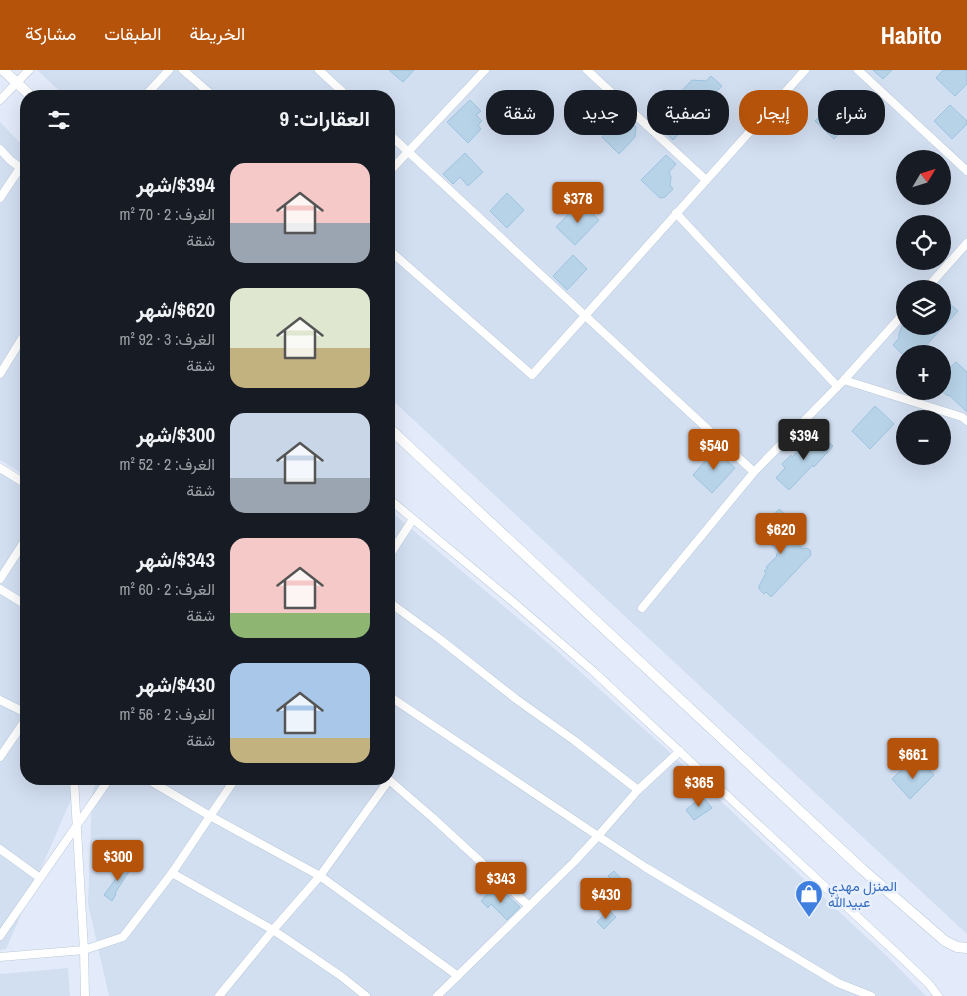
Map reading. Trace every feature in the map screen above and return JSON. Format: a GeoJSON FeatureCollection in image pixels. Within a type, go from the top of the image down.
{"type":"FeatureCollection","features":[{"type":"Feature","properties":{"kind":"street"},"geometry":{"type":"LineString","coordinates":[[3,70],[25,90]]}},
{"type":"Feature","properties":{"kind":"street"},"geometry":{"type":"LineString","coordinates":[[0,100],[29,70]]}},
{"type":"Feature","properties":{"kind":"street"},"geometry":{"type":"LineString","coordinates":[[151,90],[169,70]]}},
{"type":"Feature","properties":{"kind":"street"},"geometry":{"type":"LineString","coordinates":[[183,70],[206,90]]}},
{"type":"Feature","properties":{"kind":"street"},"geometry":{"type":"LineString","coordinates":[[319,70],[341,90]]}},
{"type":"Feature","properties":{"kind":"street"},"geometry":{"type":"LineString","coordinates":[[395,166],[485,70]]}},
{"type":"Feature","properties":{"kind":"street"},"geometry":{"type":"LineString","coordinates":[[587,70],[706,180]]}},
{"type":"Feature","properties":{"kind":"street"},"geometry":{"type":"LineString","coordinates":[[395,255],[532,375],[805,70]]}},
{"type":"Feature","properties":{"kind":"street"},"geometry":{"type":"LineString","coordinates":[[858,70],[967,171]]}},
{"type":"Feature","properties":{"kind":"street"},"geometry":{"type":"LineString","coordinates":[[395,140],[754,472]]}},
{"type":"Feature","properties":{"kind":"street"},"geometry":{"type":"LineString","coordinates":[[0,148],[10,160],[20,168]]}},
{"type":"Feature","properties":{"kind":"street"},"geometry":{"type":"LineString","coordinates":[[0,198],[20,174]]}},
{"type":"Feature","properties":{"kind":"street"},"geometry":{"type":"LineString","coordinates":[[676,213],[837,386]]}},
{"type":"Feature","properties":{"kind":"street"},"geometry":{"type":"LineString","coordinates":[[934,280],[967,243]]}},
{"type":"Feature","properties":{"kind":"street"},"geometry":{"type":"LineString","coordinates":[[642,608],[754,472],[844,380],[896,322]]}},
{"type":"Feature","properties":{"kind":"street"},"geometry":{"type":"LineString","coordinates":[[0,374],[20,342]]}},
{"type":"Feature","properties":{"kind":"street"},"geometry":{"type":"LineString","coordinates":[[844,380],[962,417],[967,421]]}},
{"type":"Feature","properties":{"kind":"street"},"geometry":{"type":"LineString","coordinates":[[395,434],[862,869],[945,941],[957,947],[967,948]]}},
{"type":"Feature","properties":{"kind":"street"},"geometry":{"type":"LineString","coordinates":[[0,468],[20,480]]}},
{"type":"Feature","properties":{"kind":"street"},"geometry":{"type":"LineString","coordinates":[[395,504],[593,671],[904,960],[929,984],[938,996]]}},
{"type":"Feature","properties":{"kind":"street"},"geometry":{"type":"LineString","coordinates":[[395,547],[413,519]]}},
{"type":"Feature","properties":{"kind":"street"},"geometry":{"type":"LineString","coordinates":[[0,579],[20,548]]}},
{"type":"Feature","properties":{"kind":"street"},"geometry":{"type":"LineString","coordinates":[[0,590],[20,602]]}},
{"type":"Feature","properties":{"kind":"street"},"geometry":{"type":"LineString","coordinates":[[395,606],[638,790]]}},
{"type":"Feature","properties":{"kind":"street"},"geometry":{"type":"LineString","coordinates":[[0,700],[20,710]]}},
{"type":"Feature","properties":{"kind":"street"},"geometry":{"type":"LineString","coordinates":[[395,700],[645,867],[838,983],[871,996]]}},
{"type":"Feature","properties":{"kind":"street"},"geometry":{"type":"LineString","coordinates":[[0,757],[20,728]]}},
{"type":"Feature","properties":{"kind":"street"},"geometry":{"type":"LineString","coordinates":[[437,996],[574,862],[638,790],[680,751]]}},
{"type":"Feature","properties":{"kind":"street"},"geometry":{"type":"LineString","coordinates":[[74,785],[85,996]]}},
{"type":"Feature","properties":{"kind":"street"},"geometry":{"type":"LineString","coordinates":[[0,936],[104,785]]}},
{"type":"Feature","properties":{"kind":"street"},"geometry":{"type":"LineString","coordinates":[[157,785],[320,876],[458,976]]}},
{"type":"Feature","properties":{"kind":"street"},"geometry":{"type":"LineString","coordinates":[[0,957],[84,950],[124,936],[172,873],[231,785]]}},
{"type":"Feature","properties":{"kind":"street"},"geometry":{"type":"LineString","coordinates":[[219,996],[272,930],[320,876],[384,785]]}},
{"type":"Feature","properties":{"kind":"street"},"geometry":{"type":"LineString","coordinates":[[395,785],[529,906]]}},
{"type":"Feature","properties":{"kind":"street"},"geometry":{"type":"LineString","coordinates":[[0,850],[40,878]]}},
{"type":"Feature","properties":{"kind":"street"},"geometry":{"type":"LineString","coordinates":[[172,873],[272,930],[341,976],[366,996]]}},
{"type":"Feature","properties":{"kind":"shaded area"},"geometry":{"type":"Polygon","coordinates":[[[37,70],[967,70],[967,934],[395,403],[395,90],[59,90],[37,70]]]}},
{"type":"Feature","properties":{"kind":"shaded area"},"geometry":{"type":"Polygon","coordinates":[[[0,122],[20,143],[20,472],[0,460],[0,122]]]}},
{"type":"Feature","properties":{"kind":"shaded area"},"geometry":{"type":"Polygon","coordinates":[[[0,470],[20,482],[20,785],[77,785],[6,949],[0,950],[0,470]]]}},
{"type":"Feature","properties":{"kind":"shaded area"},"geometry":{"type":"Polygon","coordinates":[[[395,515],[556,650],[664,747],[889,958],[926,996],[109,996],[88,904],[92,795],[94,785],[395,785],[395,515]]]}},
{"type":"Feature","properties":{"kind":"shaded area"},"geometry":{"type":"Polygon","coordinates":[[[68,968],[70,996],[0,996],[0,974],[68,968]]]}},
{"type":"Feature","properties":{"kind":"building"},"geometry":{"type":"Polygon","coordinates":[[[389,70],[414,70],[403,82],[389,70]]]}},
{"type":"Feature","properties":{"kind":"building"},"geometry":{"type":"Polygon","coordinates":[[[873,70],[892,70],[883,79],[873,70]]]}},
{"type":"Feature","properties":{"kind":"building"},"geometry":{"type":"Polygon","coordinates":[[[943,70],[967,70],[967,84],[955,96],[936,78],[943,70]]]}},
{"type":"Feature","properties":{"kind":"building"},"geometry":{"type":"Polygon","coordinates":[[[711,76],[722,86],[718,90],[682,90],[692,80],[706,81],[711,76]]]}},
{"type":"Feature","properties":{"kind":"building"},"geometry":{"type":"Polygon","coordinates":[[[470,100],[481,111],[476,115],[482,121],[478,125],[481,129],[468,143],[447,122],[470,100]]]}},
{"type":"Feature","properties":{"kind":"building"},"geometry":{"type":"Polygon","coordinates":[[[950,105],[967,121],[967,124],[952,139],[934,121],[950,105]]]}},
{"type":"Feature","properties":{"kind":"building"},"geometry":{"type":"Polygon","coordinates":[[[604,135],[635,135],[619,154],[602,137],[604,135]]]}},
{"type":"Feature","properties":{"kind":"building"},"geometry":{"type":"Polygon","coordinates":[[[668,135],[678,135],[673,140],[668,135]]]}},
{"type":"Feature","properties":{"kind":"building"},"geometry":{"type":"Polygon","coordinates":[[[830,135],[838,135],[834,139],[830,135]]]}},
{"type":"Feature","properties":{"kind":"building"},"geometry":{"type":"Polygon","coordinates":[[[465,153],[483,172],[468,186],[460,177],[453,184],[443,174],[465,153]]]}},
{"type":"Feature","properties":{"kind":"building"},"geometry":{"type":"Polygon","coordinates":[[[666,155],[676,164],[669,172],[671,177],[670,185],[673,189],[665,197],[660,198],[641,180],[666,155]]]}},
{"type":"Feature","properties":{"kind":"building"},"geometry":{"type":"Polygon","coordinates":[[[507,193],[524,210],[507,228],[490,211],[507,193]]]}},
{"type":"Feature","properties":{"kind":"building"},"geometry":{"type":"Polygon","coordinates":[[[580,202],[599,220],[575,245],[556,227],[580,202]]]}},
{"type":"Feature","properties":{"kind":"building"},"geometry":{"type":"Polygon","coordinates":[[[573,255],[587,269],[567,290],[553,276],[573,255]]]}},
{"type":"Feature","properties":{"kind":"building"},"geometry":{"type":"Polygon","coordinates":[[[951,305],[958,311],[951,319],[951,305]]]}},
{"type":"Feature","properties":{"kind":"building"},"geometry":{"type":"Polygon","coordinates":[[[899,335],[936,335],[926,345],[896,345],[896,348],[893,345],[899,338],[899,335]]]}},
{"type":"Feature","properties":{"kind":"building"},"geometry":{"type":"Polygon","coordinates":[[[956,362],[967,372],[967,412],[951,397],[951,367],[956,362]]]}},
{"type":"Feature","properties":{"kind":"building"},"geometry":{"type":"Polygon","coordinates":[[[875,406],[894,424],[870,449],[852,431],[875,406]]]}},
{"type":"Feature","properties":{"kind":"building"},"geometry":{"type":"Polygon","coordinates":[[[820,434],[833,446],[789,490],[776,478],[785,468],[782,464],[791,455],[792,457],[812,436],[815,439],[820,434]]]}},
{"type":"Feature","properties":{"kind":"building"},"geometry":{"type":"Polygon","coordinates":[[[715,450],[735,468],[712,493],[693,475],[715,450]]]}},
{"type":"Feature","properties":{"kind":"building"},"geometry":{"type":"Polygon","coordinates":[[[779,509],[785,514],[783,516],[787,519],[783,524],[787,527],[784,531],[803,549],[807,548],[810,550],[811,555],[771,597],[766,592],[764,594],[759,589],[759,586],[766,573],[764,571],[768,568],[766,567],[779,552],[758,532],[779,509]]]}},
{"type":"Feature","properties":{"kind":"building"},"geometry":{"type":"Polygon","coordinates":[[[923,763],[934,775],[910,799],[892,779],[906,765],[914,773],[923,763]]]}},
{"type":"Feature","properties":{"kind":"building"},"geometry":{"type":"Polygon","coordinates":[[[702,796],[712,808],[694,820],[686,810],[702,796]]]}},
{"type":"Feature","properties":{"kind":"building"},"geometry":{"type":"Polygon","coordinates":[[[126,864],[132,867],[112,901],[104,895],[117,877],[115,876],[119,870],[121,871],[126,864]]]}},
{"type":"Feature","properties":{"kind":"building"},"geometry":{"type":"Polygon","coordinates":[[[614,871],[632,890],[625,896],[621,891],[619,894],[609,883],[612,880],[608,876],[614,871]]]}},
{"type":"Feature","properties":{"kind":"building"},"geometry":{"type":"Polygon","coordinates":[[[500,889],[520,907],[507,920],[491,904],[488,908],[481,901],[490,891],[494,895],[500,889]]]}},
{"type":"Feature","properties":{"kind":"building"},"geometry":{"type":"Polygon","coordinates":[[[609,910],[616,917],[604,929],[597,922],[609,910]]]}},
{"type":"Feature","properties":{"kind":"place","name":"المنزل مهدي عبيدالله"},"geometry":{"type":"Point","coordinates":[809,918]}}]}
